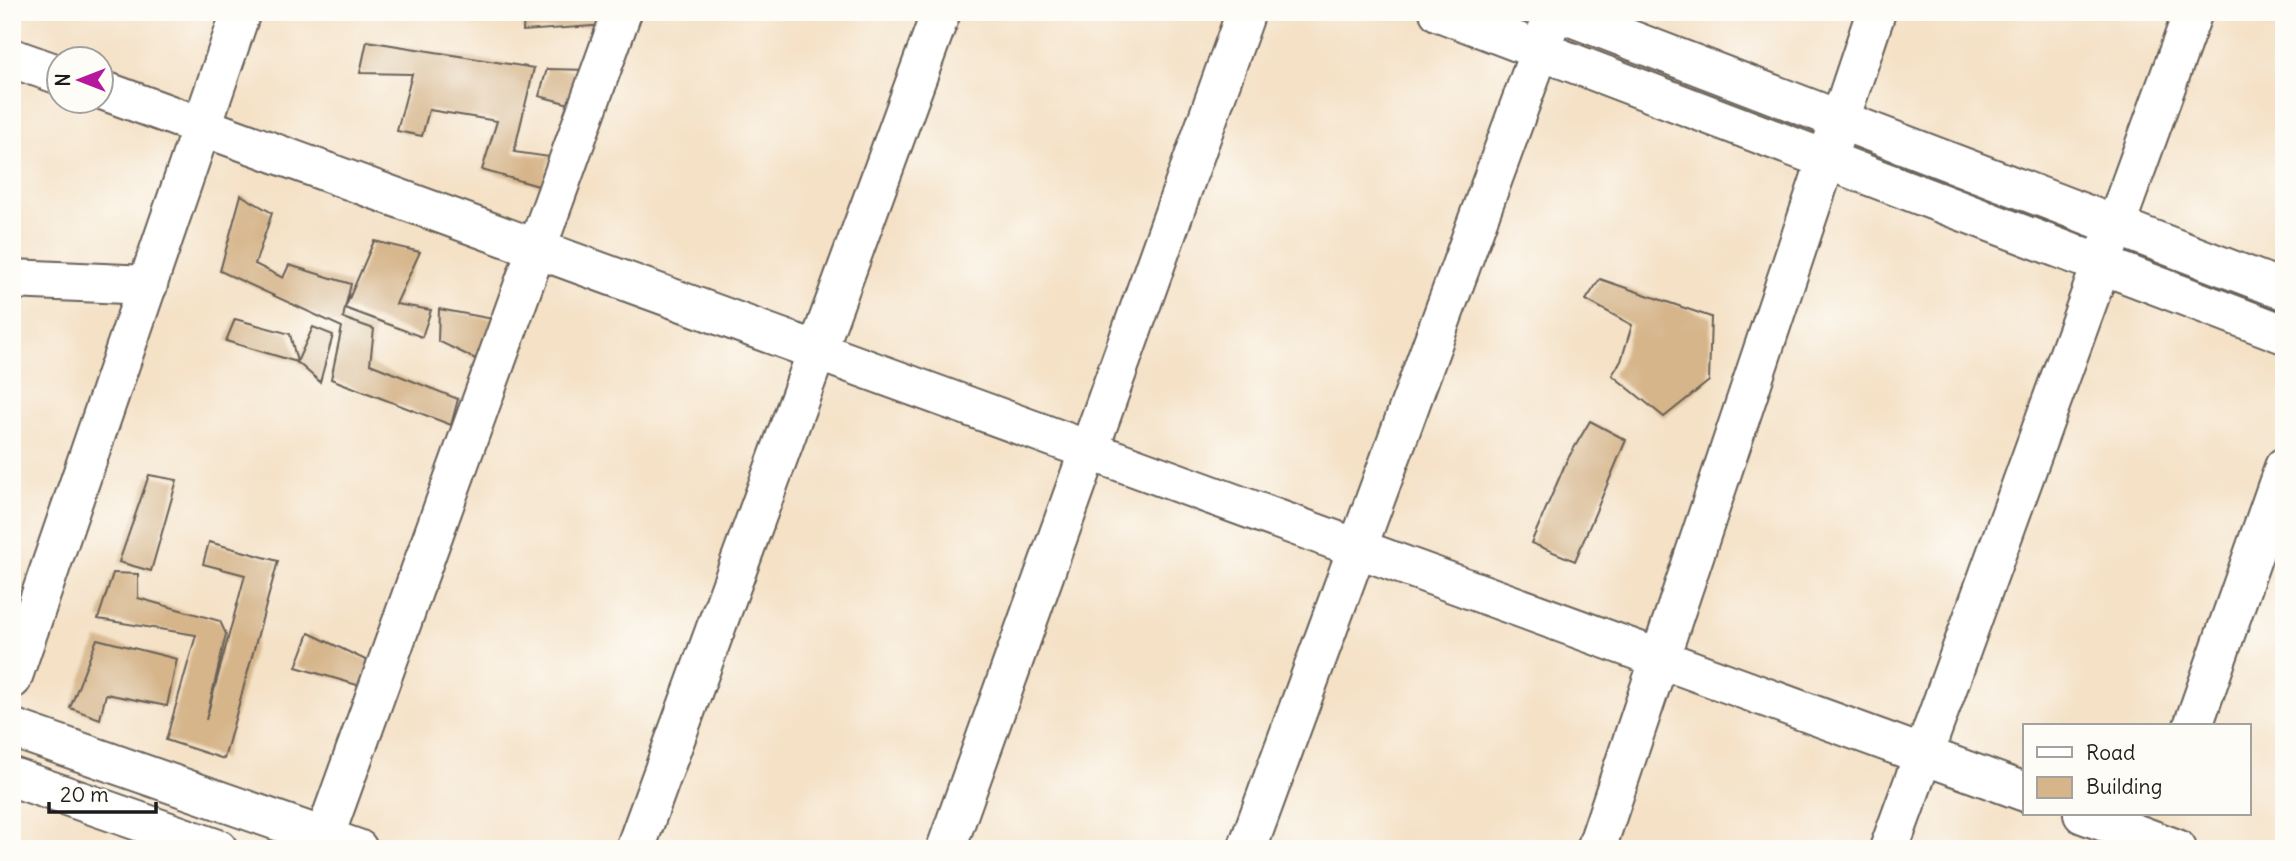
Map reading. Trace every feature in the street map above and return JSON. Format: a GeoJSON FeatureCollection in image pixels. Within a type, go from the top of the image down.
{"type":"FeatureCollection","features":[{"type":"Feature","properties":{"kind":"street"},"geometry":{"type":"LineString","coordinates":[[12,680],[241,12]]}},
{"type":"Feature","properties":{"kind":"street"},"geometry":{"type":"LineString","coordinates":[[12,728],[334,845],[536,249],[622,12]]}},
{"type":"Feature","properties":{"kind":"street"},"geometry":{"type":"LineString","coordinates":[[635,849],[941,12]]}},
{"type":"Feature","properties":{"kind":"street"},"geometry":{"type":"LineString","coordinates":[[946,849],[1246,12]]}},
{"type":"Feature","properties":{"kind":"street"},"geometry":{"type":"LineString","coordinates":[[1439,12],[2102,262],[2284,334]]}},
{"type":"Feature","properties":{"kind":"street"},"geometry":{"type":"LineString","coordinates":[[1247,849],[1556,12],[2284,290]]}},
{"type":"Feature","properties":{"kind":"street"},"geometry":{"type":"LineString","coordinates":[[1596,849],[1877,12]]}},
{"type":"Feature","properties":{"kind":"street"},"geometry":{"type":"LineString","coordinates":[[1889,849],[2193,12]]}},
{"type":"Feature","properties":{"kind":"street"},"geometry":{"type":"LineString","coordinates":[[12,58],[46,70]]}},
{"type":"Feature","properties":{"kind":"street"},"geometry":{"type":"LineString","coordinates":[[116,95],[2023,791]]}},
{"type":"Feature","properties":{"kind":"street"},"geometry":{"type":"LineString","coordinates":[[12,279],[148,285]]}},
{"type":"Feature","properties":{"kind":"street"},"geometry":{"type":"LineString","coordinates":[[2194,724],[2284,467]]}},
{"type":"Feature","properties":{"kind":"street"},"geometry":{"type":"LineString","coordinates":[[12,777],[218,849]]}},
{"type":"Feature","properties":{"kind":"street"},"geometry":{"type":"LineString","coordinates":[[2090,816],[2161,838]]}},
{"type":"Feature","properties":{"kind":"building"},"geometry":{"type":"Polygon","coordinates":[[[445,12],[449,20],[415,14],[445,12]]]}},
{"type":"Feature","properties":{"kind":"building"},"geometry":{"type":"Polygon","coordinates":[[[518,12],[611,12],[607,25],[523,31],[524,15],[518,12]]]}},
{"type":"Feature","properties":{"kind":"building"},"geometry":{"type":"Polygon","coordinates":[[[367,41],[534,68],[514,152],[550,157],[542,187],[482,170],[497,121],[429,110],[422,136],[397,131],[412,74],[360,73],[367,41]]]}},
{"type":"Feature","properties":{"kind":"building"},"geometry":{"type":"Polygon","coordinates":[[[547,69],[590,70],[577,106],[539,96],[547,69]]]}},
{"type":"Feature","properties":{"kind":"building"},"geometry":{"type":"Polygon","coordinates":[[[241,195],[272,213],[255,264],[283,278],[289,265],[351,284],[343,318],[374,329],[370,364],[458,399],[451,425],[331,379],[342,327],[220,271],[241,195]]]}},
{"type":"Feature","properties":{"kind":"building"},"geometry":{"type":"Polygon","coordinates":[[[374,241],[420,252],[396,304],[431,310],[422,337],[345,308],[374,241]]]}},
{"type":"Feature","properties":{"kind":"building"},"geometry":{"type":"Polygon","coordinates":[[[1600,279],[1711,317],[1709,381],[1664,417],[1612,375],[1621,361],[1632,325],[1586,300],[1600,279]]]}},
{"type":"Feature","properties":{"kind":"building"},"geometry":{"type":"Polygon","coordinates":[[[439,309],[493,319],[484,363],[438,341],[439,309]]]}},
{"type":"Feature","properties":{"kind":"building"},"geometry":{"type":"Polygon","coordinates":[[[235,319],[290,334],[297,362],[226,341],[235,319]]]}},
{"type":"Feature","properties":{"kind":"building"},"geometry":{"type":"Polygon","coordinates":[[[313,327],[333,335],[320,382],[297,362],[313,327]]]}},
{"type":"Feature","properties":{"kind":"building"},"geometry":{"type":"Polygon","coordinates":[[[1590,421],[1626,440],[1575,561],[1531,543],[1567,460],[1590,421]]]}},
{"type":"Feature","properties":{"kind":"building"},"geometry":{"type":"Polygon","coordinates":[[[149,475],[177,480],[151,571],[119,562],[149,475]]]}},
{"type":"Feature","properties":{"kind":"building"},"geometry":{"type":"Polygon","coordinates":[[[209,542],[278,561],[224,759],[166,740],[196,635],[98,619],[113,573],[138,574],[138,598],[220,621],[226,634],[206,720],[245,575],[203,564],[209,542]]]}},
{"type":"Feature","properties":{"kind":"building"},"geometry":{"type":"Polygon","coordinates":[[[309,633],[372,663],[364,687],[296,667],[309,633]]]}},
{"type":"Feature","properties":{"kind":"building"},"geometry":{"type":"Polygon","coordinates":[[[97,639],[177,659],[167,706],[106,694],[100,719],[70,708],[97,639]]]}}]}
